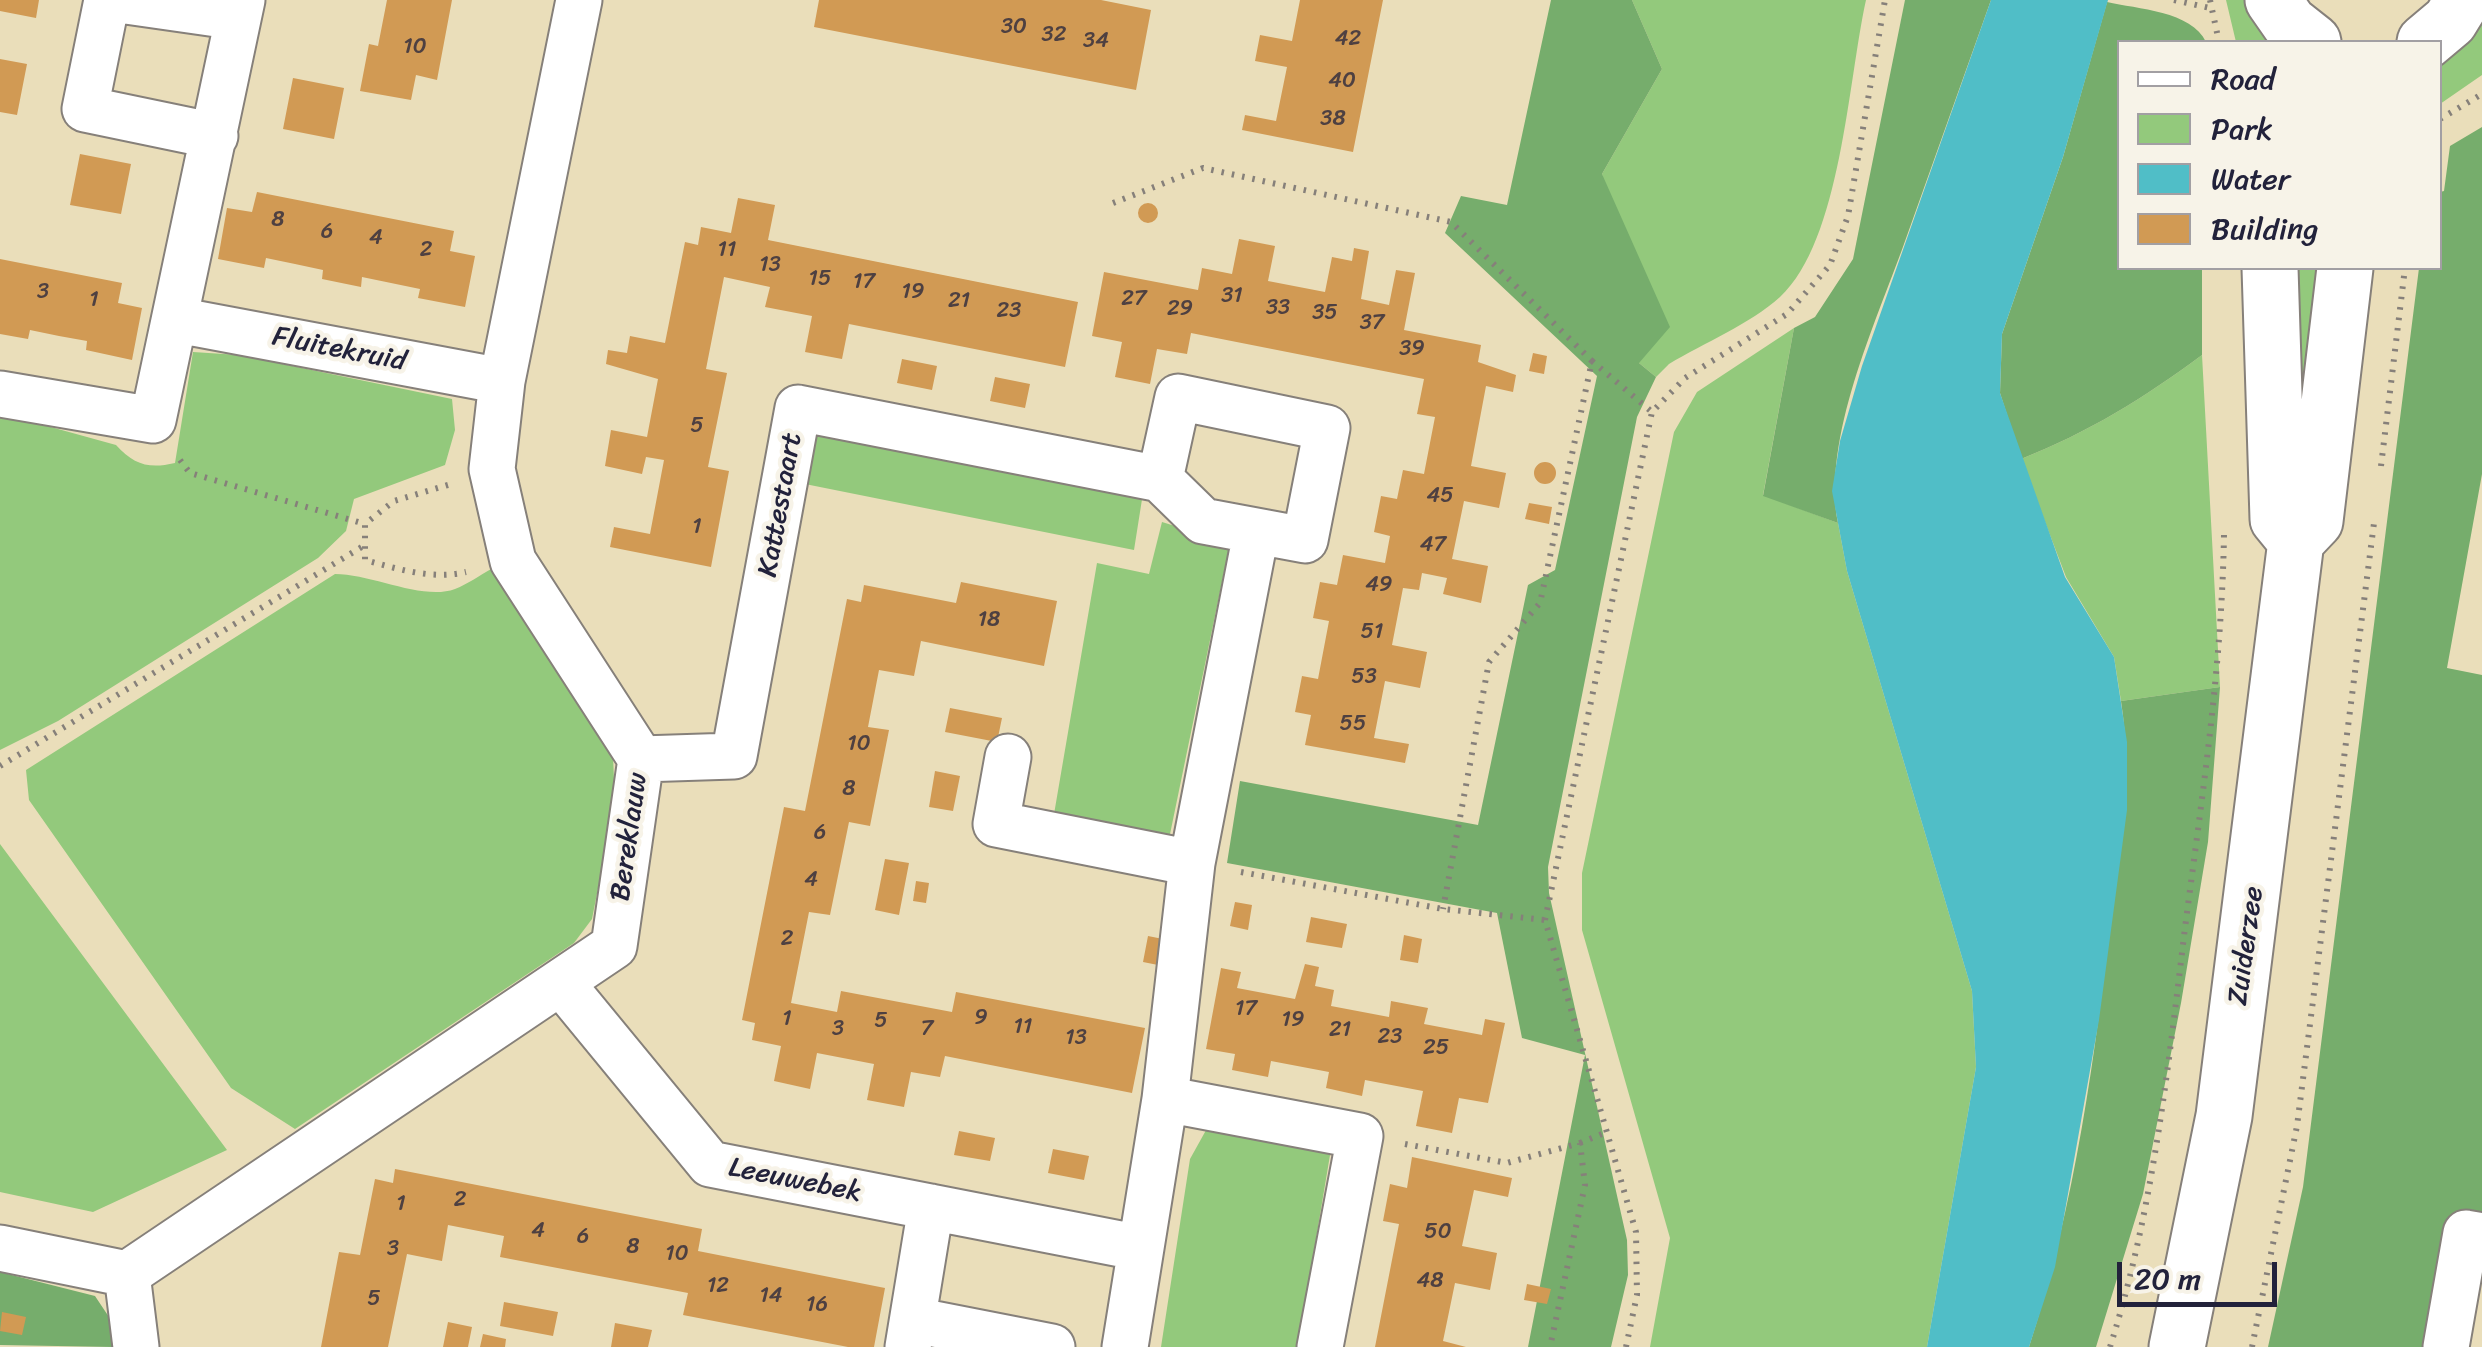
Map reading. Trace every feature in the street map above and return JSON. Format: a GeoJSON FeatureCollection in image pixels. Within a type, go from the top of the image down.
{"type":"FeatureCollection","features":[{"type":"Feature","properties":{"kind":"street"},"geometry":{"type":"LineString","coordinates":[[107,0],[85,109],[215,136]]}},
{"type":"Feature","properties":{"kind":"street"},"geometry":{"type":"LineString","coordinates":[[0,394],[153,420],[240,9],[118,0]]}},
{"type":"Feature","properties":{"kind":"street","name":"Bereklauw"},"geometry":{"type":"LineString","coordinates":[[127,1274],[614,946],[641,760],[514,561],[492,470],[502,381],[579,0]]}},
{"type":"Feature","properties":{"kind":"street"},"geometry":{"type":"LineString","coordinates":[[2427,40],[2450,21],[2463,0]]}},
{"type":"Feature","properties":{"kind":"street"},"geometry":{"type":"LineString","coordinates":[[2270,270],[2278,519],[2296,541]]}},
{"type":"Feature","properties":{"kind":"street","name":"Zuiderzee"},"geometry":{"type":"LineString","coordinates":[[2177,1347],[2224,1116],[2296,541],[2314,521],[2345,270]]}},
{"type":"Feature","properties":{"kind":"street","name":"Fluitekruid"},"geometry":{"type":"LineString","coordinates":[[177,320],[502,381]]}},
{"type":"Feature","properties":{"kind":"street"},"geometry":{"type":"LineString","coordinates":[[1178,397],[1327,428],[1306,540],[1204,521],[1160,479],[1178,397]]}},
{"type":"Feature","properties":{"kind":"street","name":"Kattestaart"},"geometry":{"type":"LineString","coordinates":[[641,760],[734,756],[798,408],[1160,479]]}},
{"type":"Feature","properties":{"kind":"street"},"geometry":{"type":"LineString","coordinates":[[1125,1347],[1165,1099],[1192,863],[1256,533]]}},
{"type":"Feature","properties":{"kind":"street"},"geometry":{"type":"LineString","coordinates":[[1008,757],[996,824],[1192,863]]}},
{"type":"Feature","properties":{"kind":"street","name":"Leeuwebek"},"geometry":{"type":"LineString","coordinates":[[562,984],[710,1164],[1141,1248]]}},
{"type":"Feature","properties":{"kind":"street"},"geometry":{"type":"LineString","coordinates":[[1165,1099],[1360,1136],[1320,1347]]}},
{"type":"Feature","properties":{"kind":"street"},"geometry":{"type":"LineString","coordinates":[[931,1207],[911,1333],[1052,1347]]}},
{"type":"Feature","properties":{"kind":"street"},"geometry":{"type":"LineString","coordinates":[[2446,1347],[2466,1233],[2482,1236]]}},
{"type":"Feature","properties":{"kind":"street"},"geometry":{"type":"LineString","coordinates":[[0,1248],[127,1274],[136,1347]]}},
{"type":"Feature","properties":{"kind":"path"},"geometry":{"type":"LineString","coordinates":[[1626,1347],[1637,1295],[1636,1232],[1545,920],[1652,412],[1686,378],[1786,314],[1830,264],[1848,216],[1886,0]]}},
{"type":"Feature","properties":{"kind":"path"},"geometry":{"type":"LineString","coordinates":[[2174,0],[2210,4],[2219,40]]}},
{"type":"Feature","properties":{"kind":"path"},"geometry":{"type":"LineString","coordinates":[[2442,118],[2482,94]]}},
{"type":"Feature","properties":{"kind":"path"},"geometry":{"type":"LineString","coordinates":[[1113,203],[1203,168],[1451,222],[1592,361],[1652,412]]}},
{"type":"Feature","properties":{"kind":"path"},"geometry":{"type":"LineString","coordinates":[[2381,468],[2405,270]]}},
{"type":"Feature","properties":{"kind":"path"},"geometry":{"type":"LineString","coordinates":[[1443,909],[1489,662],[1540,602],[1592,361]]}},
{"type":"Feature","properties":{"kind":"path"},"geometry":{"type":"LineString","coordinates":[[153,420],[190,473],[365,524]]}},
{"type":"Feature","properties":{"kind":"path"},"geometry":{"type":"LineString","coordinates":[[365,524],[394,501],[492,470]]}},
{"type":"Feature","properties":{"kind":"path"},"geometry":{"type":"LineString","coordinates":[[2252,1347],[2297,1126],[2376,505]]}},
{"type":"Feature","properties":{"kind":"path"},"geometry":{"type":"LineString","coordinates":[[365,524],[366,560],[410,573],[450,576],[514,561]]}},
{"type":"Feature","properties":{"kind":"path"},"geometry":{"type":"LineString","coordinates":[[2110,1347],[2146,1201],[2168,1061],[2218,657],[2224,532]]}},
{"type":"Feature","properties":{"kind":"path"},"geometry":{"type":"LineString","coordinates":[[0,766],[365,545]]}},
{"type":"Feature","properties":{"kind":"path"},"geometry":{"type":"LineString","coordinates":[[1192,863],[1443,909],[1545,920]]}},
{"type":"Feature","properties":{"kind":"path"},"geometry":{"type":"LineString","coordinates":[[1360,1136],[1506,1163],[1607,1132]]}},
{"type":"Feature","properties":{"kind":"path"},"geometry":{"type":"LineString","coordinates":[[1550,1347],[1585,1185],[1580,1142]]}},
{"type":"Feature","properties":{"kind":"green space"},"geometry":{"type":"Polygon","coordinates":[[[1551,0],[1632,0],[1662,69],[1602,174],[1670,327],[1639,363],[1656,377],[1637,417],[1548,867],[1549,893],[1627,1240],[1628,1275],[1611,1347],[1528,1347],[1585,1055],[1522,1038],[1497,913],[1227,863],[1240,781],[1478,825],[1528,585],[1555,570],[1597,376],[1445,233],[1461,196],[1507,205],[1551,0]]]}},
{"type":"Feature","properties":{"kind":"green space"},"geometry":{"type":"Polygon","coordinates":[[[1632,0],[1866,0],[1829,200],[1817,238],[1800,271],[1768,307],[1669,364],[1656,377],[1639,363],[1602,174],[1662,69],[1632,0]]]}},
{"type":"Feature","properties":{"kind":"green space"},"geometry":{"type":"Polygon","coordinates":[[[1905,0],[1991,0],[1854,382],[1837,455],[1838,523],[1763,496],[1794,328],[1815,317],[1853,259],[1905,0]]]}},
{"type":"Feature","properties":{"kind":"green space"},"geometry":{"type":"Polygon","coordinates":[[[2226,0],[2249,0],[2265,40],[2236,40],[2226,0]]]}},
{"type":"Feature","properties":{"kind":"green space"},"geometry":{"type":"Polygon","coordinates":[[[2107,2],[2176,18],[2199,32],[2205,40],[2117,40],[2117,270],[2202,270],[2202,355],[2115,413],[2021,459],[2000,393],[2002,334],[2063,157],[2107,2]]]}},
{"type":"Feature","properties":{"kind":"green space"},"geometry":{"type":"Polygon","coordinates":[[[2482,22],[2482,75],[2442,103],[2442,61],[2482,22]]]}},
{"type":"Feature","properties":{"kind":"green space"},"geometry":{"type":"Polygon","coordinates":[[[2482,127],[2482,474],[2447,668],[2482,675],[2482,1211],[2448,1347],[2268,1347],[2303,1187],[2419,270],[2442,270],[2442,192],[2450,146],[2482,127]]]}},
{"type":"Feature","properties":{"kind":"green space"},"geometry":{"type":"Polygon","coordinates":[[[2289,270],[2328,270],[2306,452],[2289,270]]]}},
{"type":"Feature","properties":{"kind":"green space"},"geometry":{"type":"Polygon","coordinates":[[[1794,328],[1763,495],[1838,523],[1847,571],[1972,991],[1976,1067],[1927,1347],[1650,1347],[1670,1238],[1582,930],[1582,873],[1674,432],[1697,392],[1794,328]]]}},
{"type":"Feature","properties":{"kind":"green space"},"geometry":{"type":"Polygon","coordinates":[[[193,352],[239,355],[452,399],[455,430],[445,465],[354,499],[346,531],[318,558],[58,721],[0,750],[0,413],[116,445],[142,464],[175,463],[193,352]]]}},
{"type":"Feature","properties":{"kind":"green space"},"geometry":{"type":"Polygon","coordinates":[[[2202,355],[2220,687],[2121,701],[2114,657],[2066,577],[2021,459],[2115,413],[2202,355]]]}},
{"type":"Feature","properties":{"kind":"green space"},"geometry":{"type":"Polygon","coordinates":[[[818,425],[1143,493],[1134,550],[805,484],[818,425]]]}},
{"type":"Feature","properties":{"kind":"green space"},"geometry":{"type":"Polygon","coordinates":[[[1162,522],[1230,543],[1169,839],[1053,820],[1097,563],[1149,574],[1162,522]]]}},
{"type":"Feature","properties":{"kind":"green space"},"geometry":{"type":"Polygon","coordinates":[[[491,569],[613,756],[615,802],[592,919],[574,943],[295,1129],[231,1088],[29,800],[26,770],[335,574],[442,592],[460,587],[491,569]]]}},
{"type":"Feature","properties":{"kind":"green space"},"geometry":{"type":"Polygon","coordinates":[[[2220,687],[2208,842],[2143,1194],[2096,1347],[2029,1347],[2059,1239],[2091,1072],[2124,804],[2126,756],[2121,701],[2220,687]]]}},
{"type":"Feature","properties":{"kind":"green space"},"geometry":{"type":"Polygon","coordinates":[[[0,844],[227,1150],[93,1212],[0,1192],[0,844]]]}},
{"type":"Feature","properties":{"kind":"green space"},"geometry":{"type":"Polygon","coordinates":[[[1210,1123],[1331,1149],[1298,1347],[1161,1347],[1190,1159],[1210,1123]]]}},
{"type":"Feature","properties":{"kind":"green space"},"geometry":{"type":"Polygon","coordinates":[[[0,1272],[95,1296],[109,1317],[114,1347],[0,1345],[0,1272]]]}},
{"type":"Feature","properties":{"kind":"water"},"geometry":{"type":"Polygon","coordinates":[[[1991,0],[2108,0],[2063,157],[2002,334],[2000,393],[2065,577],[2114,657],[2127,742],[2127,810],[2099,1020],[2055,1267],[2029,1347],[1927,1347],[1976,1067],[1972,991],[1847,571],[1832,491],[1840,441],[1862,366],[1991,0]]]}},
{"type":"Feature","properties":{"kind":"building"},"geometry":{"type":"Polygon","coordinates":[[[0,0],[39,0],[36,18],[0,11],[0,0]]]}},
{"type":"Feature","properties":{"kind":"building"},"geometry":{"type":"Polygon","coordinates":[[[387,0],[452,0],[437,80],[416,75],[411,100],[360,91],[369,44],[378,46],[387,0]]]}},
{"type":"Feature","properties":{"kind":"building"},"geometry":{"type":"Polygon","coordinates":[[[819,0],[1101,0],[1151,10],[1136,90],[814,27],[819,0]]]}},
{"type":"Feature","properties":{"kind":"building"},"geometry":{"type":"Polygon","coordinates":[[[1300,0],[1383,0],[1353,152],[1242,130],[1245,115],[1276,121],[1287,67],[1255,61],[1260,35],[1292,41],[1300,0]]]}},
{"type":"Feature","properties":{"kind":"building"},"geometry":{"type":"Polygon","coordinates":[[[0,59],[27,64],[17,115],[0,112],[0,59]]]}},
{"type":"Feature","properties":{"kind":"building"},"geometry":{"type":"Polygon","coordinates":[[[293,78],[344,88],[334,139],[283,129],[293,78]]]}},
{"type":"Feature","properties":{"kind":"building"},"geometry":{"type":"Polygon","coordinates":[[[80,154],[131,164],[121,214],[70,205],[80,154]]]}},
{"type":"Feature","properties":{"kind":"building"},"geometry":{"type":"Polygon","coordinates":[[[257,192],[454,231],[450,251],[475,256],[465,307],[418,298],[420,289],[362,277],[361,287],[322,279],[323,270],[266,258],[264,268],[218,259],[227,208],[252,212],[257,192]]]}},
{"type":"Feature","properties":{"kind":"building"},"geometry":{"type":"Polygon","coordinates":[[[738,198],[775,205],[768,240],[1078,302],[1065,367],[849,324],[842,359],[805,352],[812,316],[765,307],[770,287],[724,277],[706,369],[727,373],[708,467],[729,471],[711,567],[610,547],[614,527],[650,534],[664,460],[646,457],[642,474],[605,466],[611,430],[647,437],[658,379],[606,364],[608,350],[627,353],[630,336],[665,343],[685,242],[698,245],[701,227],[731,233],[738,198]]]}},
{"type":"Feature","properties":{"kind":"building"},"geometry":{"type":"Polygon","coordinates":[[[1148,203],[1158,213],[1148,223],[1138,213],[1148,203]]]}},
{"type":"Feature","properties":{"kind":"building"},"geometry":{"type":"Polygon","coordinates":[[[1239,239],[1275,246],[1268,281],[1325,292],[1332,257],[1352,261],[1354,248],[1369,251],[1361,299],[1389,305],[1396,270],[1415,273],[1404,330],[1481,345],[1478,362],[1516,375],[1513,392],[1486,386],[1471,466],[1506,473],[1499,508],[1464,501],[1452,559],[1488,566],[1481,603],[1443,594],[1447,578],[1422,573],[1419,590],[1403,588],[1392,645],[1427,652],[1420,688],[1385,681],[1374,738],[1409,744],[1405,763],[1305,745],[1311,715],[1295,712],[1302,676],[1318,679],[1329,621],[1313,618],[1320,582],[1337,585],[1343,555],[1385,563],[1390,536],[1374,532],[1381,496],[1397,499],[1403,470],[1424,474],[1435,417],[1417,414],[1424,379],[1191,333],[1187,354],[1157,349],[1150,384],[1115,377],[1122,342],[1092,336],[1104,272],[1198,290],[1202,268],[1232,274],[1239,239]]]}},
{"type":"Feature","properties":{"kind":"building"},"geometry":{"type":"Polygon","coordinates":[[[0,259],[122,283],[118,303],[142,308],[132,360],[86,350],[87,341],[30,330],[28,339],[0,334],[0,259]]]}},
{"type":"Feature","properties":{"kind":"building"},"geometry":{"type":"Polygon","coordinates":[[[1533,353],[1547,356],[1544,374],[1529,371],[1533,353]]]}},
{"type":"Feature","properties":{"kind":"building"},"geometry":{"type":"Polygon","coordinates":[[[902,359],[937,366],[932,390],[897,383],[902,359]]]}},
{"type":"Feature","properties":{"kind":"building"},"geometry":{"type":"Polygon","coordinates":[[[995,377],[1030,384],[1025,408],[990,401],[995,377]]]}},
{"type":"Feature","properties":{"kind":"building"},"geometry":{"type":"Polygon","coordinates":[[[1545,462],[1553,465],[1553,481],[1545,484],[1537,481],[1534,473],[1537,465],[1545,462]]]}},
{"type":"Feature","properties":{"kind":"building"},"geometry":{"type":"Polygon","coordinates":[[[1529,503],[1552,507],[1549,524],[1525,519],[1529,503]]]}},
{"type":"Feature","properties":{"kind":"building"},"geometry":{"type":"Polygon","coordinates":[[[961,582],[1057,601],[1044,666],[921,641],[914,676],[879,670],[868,727],[889,730],[870,826],[849,822],[830,915],[809,912],[791,1003],[837,1012],[841,991],[952,1012],[956,992],[1145,1028],[1132,1093],[945,1056],[940,1077],[911,1072],[904,1107],[867,1100],[874,1064],[817,1053],[810,1089],[774,1081],[781,1046],[752,1040],[755,1023],[742,1020],[784,807],[805,811],[847,599],[861,602],[864,585],[956,603],[961,582]]]}},
{"type":"Feature","properties":{"kind":"building"},"geometry":{"type":"Polygon","coordinates":[[[950,708],[1002,718],[997,742],[945,732],[950,708]]]}},
{"type":"Feature","properties":{"kind":"building"},"geometry":{"type":"Polygon","coordinates":[[[935,771],[960,776],[953,811],[929,807],[935,771]]]}},
{"type":"Feature","properties":{"kind":"building"},"geometry":{"type":"Polygon","coordinates":[[[885,859],[909,863],[899,915],[875,910],[885,859]]]}},
{"type":"Feature","properties":{"kind":"building"},"geometry":{"type":"Polygon","coordinates":[[[916,881],[929,883],[926,903],[913,901],[916,881]]]}},
{"type":"Feature","properties":{"kind":"building"},"geometry":{"type":"Polygon","coordinates":[[[1235,902],[1252,905],[1248,930],[1230,926],[1235,902]]]}},
{"type":"Feature","properties":{"kind":"building"},"geometry":{"type":"Polygon","coordinates":[[[1311,917],[1347,924],[1342,948],[1306,942],[1311,917]]]}},
{"type":"Feature","properties":{"kind":"building"},"geometry":{"type":"Polygon","coordinates":[[[1404,935],[1422,939],[1418,963],[1400,960],[1404,935]]]}},
{"type":"Feature","properties":{"kind":"building"},"geometry":{"type":"Polygon","coordinates":[[[1148,936],[1163,939],[1158,965],[1143,962],[1148,936]]]}},
{"type":"Feature","properties":{"kind":"building"},"geometry":{"type":"Polygon","coordinates":[[[1305,964],[1319,967],[1315,986],[1334,990],[1331,1006],[1389,1017],[1391,1001],[1428,1008],[1424,1024],[1482,1035],[1485,1019],[1505,1023],[1488,1103],[1459,1098],[1452,1133],[1416,1126],[1423,1091],[1365,1080],[1362,1096],[1326,1088],[1329,1072],[1271,1061],[1268,1077],[1232,1070],[1235,1054],[1206,1049],[1221,968],[1241,972],[1237,988],[1295,999],[1305,964]]]}},
{"type":"Feature","properties":{"kind":"building"},"geometry":{"type":"Polygon","coordinates":[[[959,1131],[995,1138],[990,1161],[954,1155],[959,1131]]]}},
{"type":"Feature","properties":{"kind":"building"},"geometry":{"type":"Polygon","coordinates":[[[1053,1149],[1089,1156],[1084,1180],[1048,1173],[1053,1149]]]}},
{"type":"Feature","properties":{"kind":"building"},"geometry":{"type":"Polygon","coordinates":[[[1412,1157],[1512,1178],[1508,1197],[1474,1190],[1462,1246],[1497,1253],[1490,1290],[1455,1283],[1443,1341],[1466,1347],[1375,1347],[1399,1224],[1383,1221],[1390,1184],[1407,1188],[1412,1157]]]}},
{"type":"Feature","properties":{"kind":"building"},"geometry":{"type":"Polygon","coordinates":[[[395,1169],[702,1229],[698,1251],[885,1288],[874,1347],[848,1347],[683,1315],[688,1293],[500,1257],[504,1236],[448,1225],[442,1261],[407,1254],[388,1347],[321,1347],[339,1252],[360,1255],[375,1179],[393,1183],[395,1169]]]}},
{"type":"Feature","properties":{"kind":"building"},"geometry":{"type":"Polygon","coordinates":[[[1527,1284],[1551,1289],[1547,1304],[1524,1300],[1527,1284]]]}},
{"type":"Feature","properties":{"kind":"building"},"geometry":{"type":"Polygon","coordinates":[[[504,1302],[558,1312],[553,1336],[500,1326],[504,1302]]]}},
{"type":"Feature","properties":{"kind":"building"},"geometry":{"type":"Polygon","coordinates":[[[2,1312],[26,1317],[22,1335],[0,1331],[2,1312]]]}},
{"type":"Feature","properties":{"kind":"building"},"geometry":{"type":"Polygon","coordinates":[[[448,1322],[472,1327],[468,1347],[443,1347],[448,1322]]]}},
{"type":"Feature","properties":{"kind":"building"},"geometry":{"type":"Polygon","coordinates":[[[615,1323],[652,1330],[648,1347],[611,1347],[615,1323]]]}},
{"type":"Feature","properties":{"kind":"building"},"geometry":{"type":"Polygon","coordinates":[[[483,1334],[506,1339],[505,1347],[480,1347],[483,1334]]]}}]}
